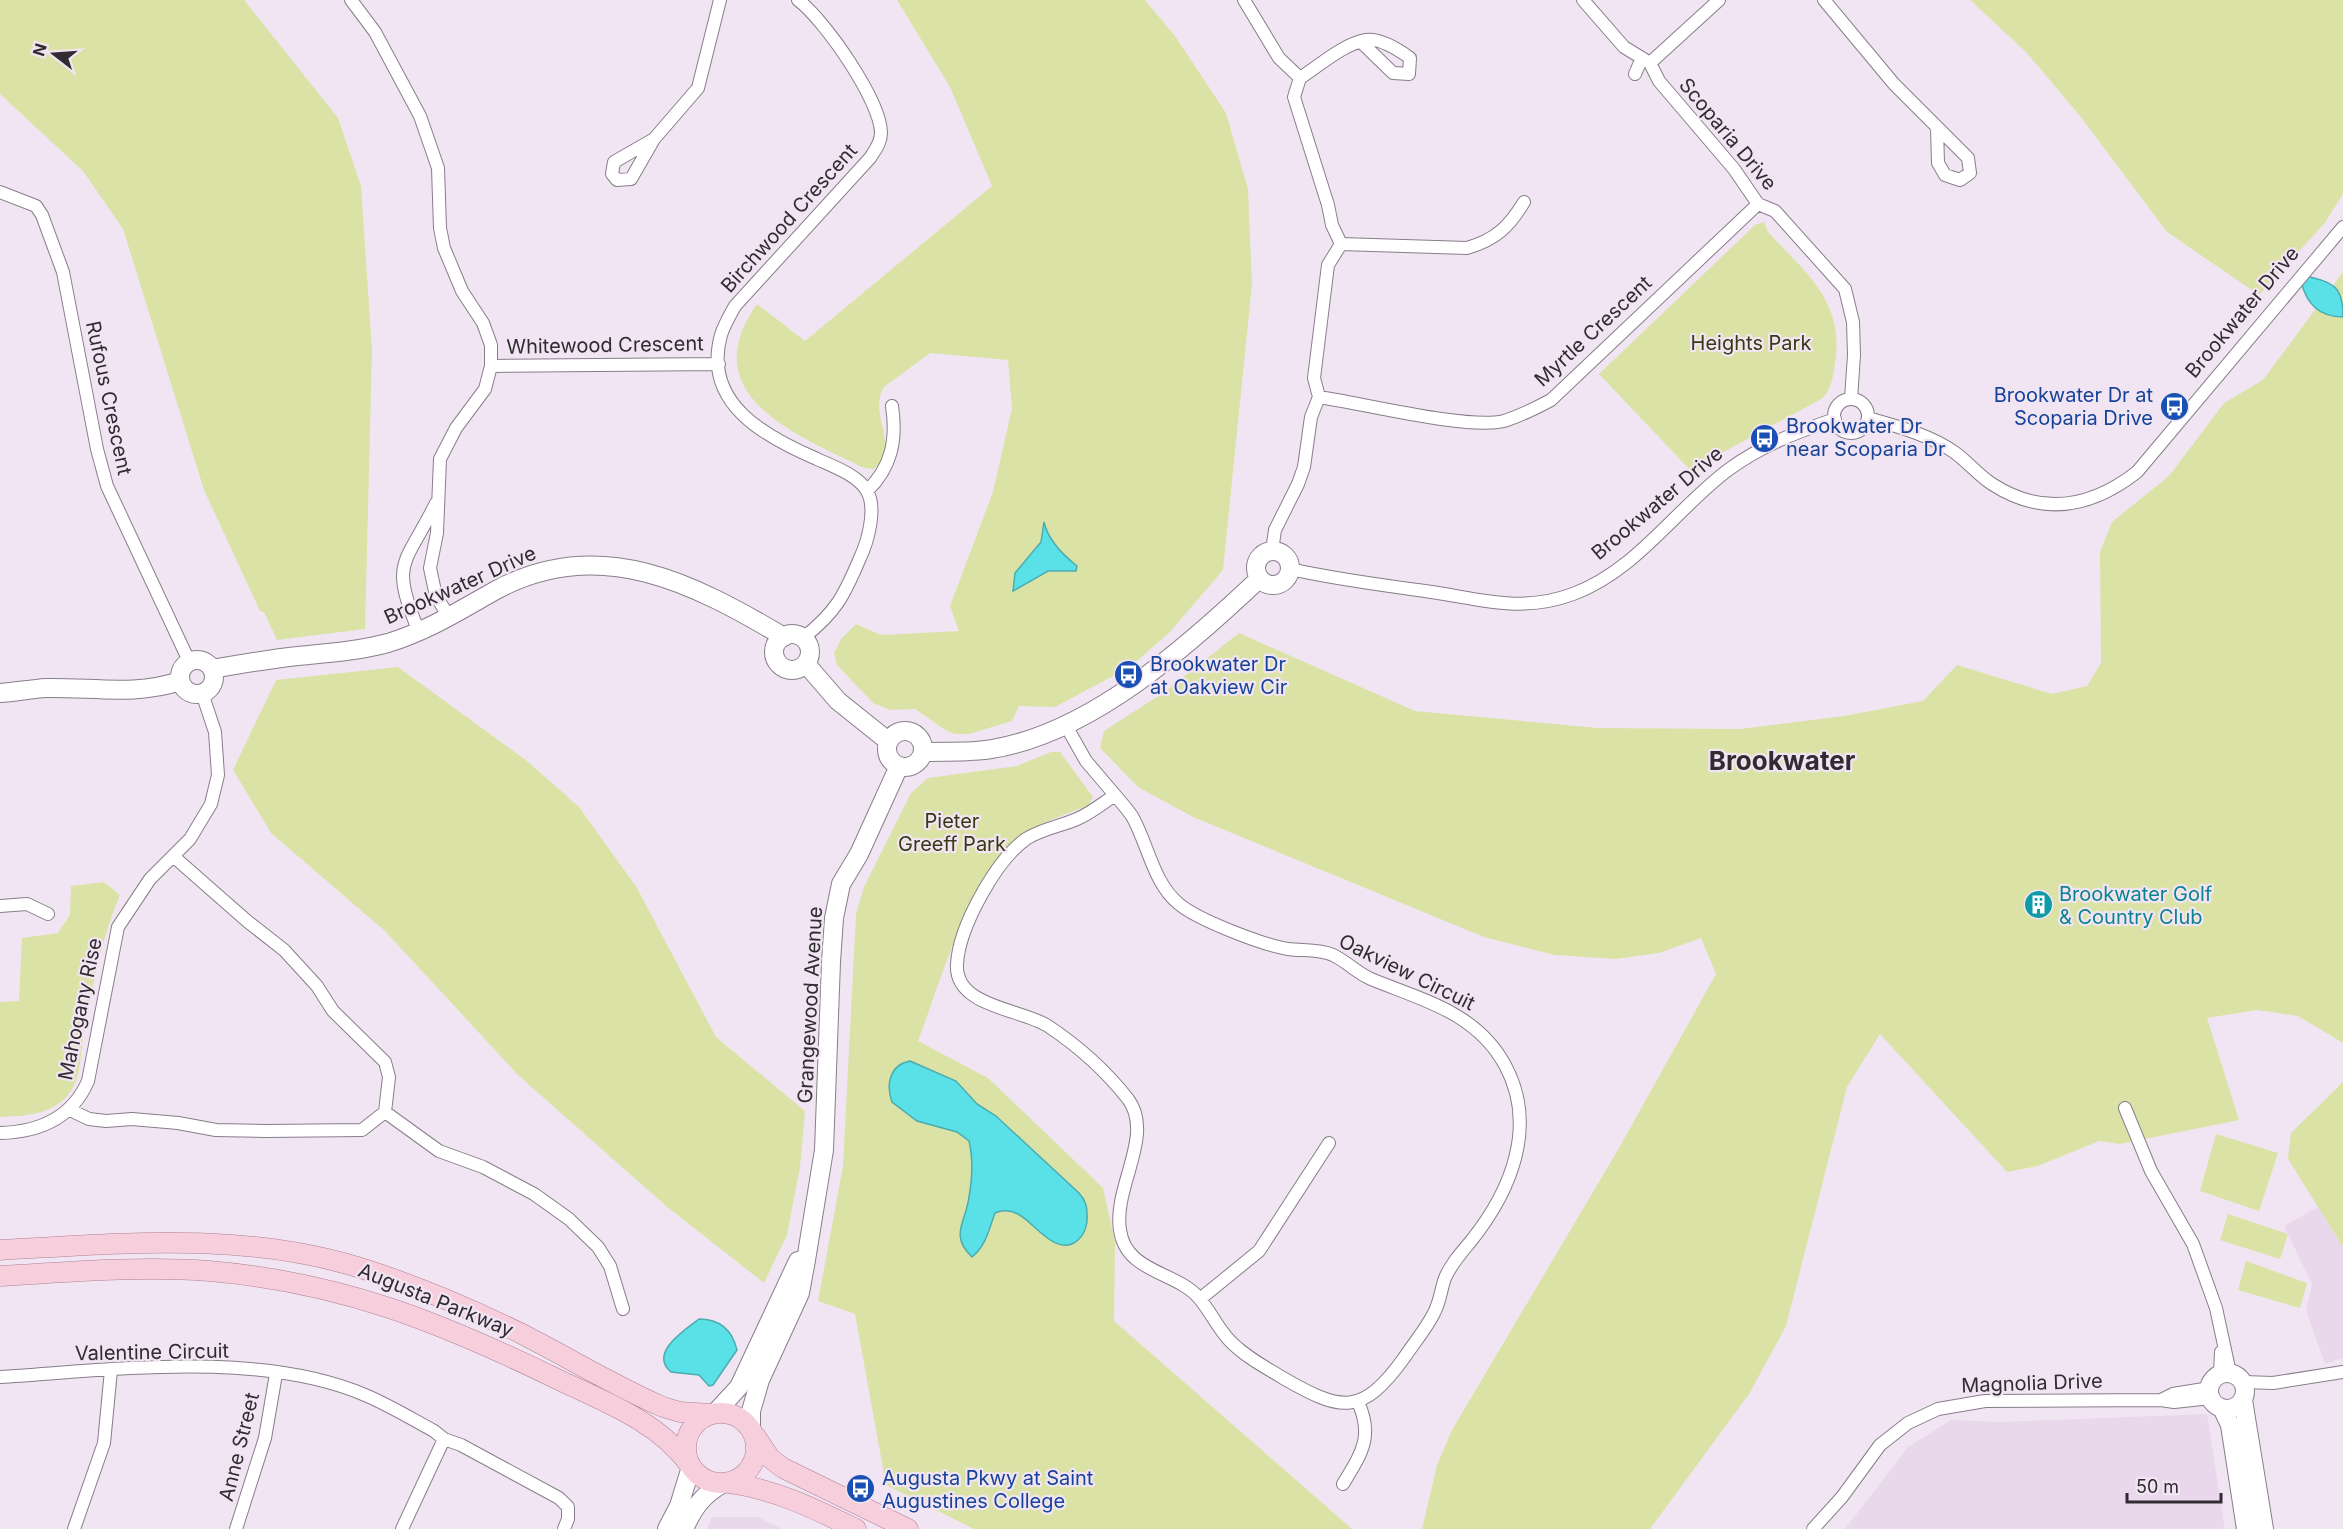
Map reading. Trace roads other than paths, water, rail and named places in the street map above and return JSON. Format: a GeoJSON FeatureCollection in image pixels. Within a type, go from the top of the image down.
{"type":"FeatureCollection","features":[{"type":"Feature","properties":{"kind":"main road","name":"Augusta Parkway"},"geometry":{"type":"LineString","coordinates":[[0,1250],[175,1241],[232,1244],[313,1257],[368,1270],[422,1290],[521,1333],[663,1407],[680,1412],[713,1414]]}},
{"type":"Feature","properties":{"kind":"main road","name":"Augusta Parkway"},"geometry":{"type":"LineString","coordinates":[[0,1276],[145,1269],[208,1271],[321,1287],[426,1319],[488,1345],[650,1427],[676,1447],[690,1466]]}},
{"type":"Feature","properties":{"kind":"main road"},"geometry":{"type":"LineString","coordinates":[[856,1529],[809,1506],[759,1487],[704,1480],[690,1466],[686,1454],[689,1434],[694,1425],[713,1414],[735,1415],[752,1430],[770,1458],[783,1468],[908,1529]]}},
{"type":"Feature","properties":{"kind":"main road"},"geometry":{"type":"LineString","coordinates":[[726,1483],[747,1472],[753,1463],[756,1453],[752,1430]]}},
{"type":"Feature","properties":{"kind":"street"},"geometry":{"type":"LineString","coordinates":[[351,0],[375,32],[420,116],[435,154],[444,248],[462,291],[483,323],[491,345],[491,366],[485,389],[456,428],[440,459],[436,533],[430,568],[431,582],[436,596],[450,617]]}},
{"type":"Feature","properties":{"kind":"street"},"geometry":{"type":"LineString","coordinates":[[654,139],[698,88],[720,0]]}},
{"type":"Feature","properties":{"kind":"street","name":"Birchwood Crescent"},"geometry":{"type":"LineString","coordinates":[[798,0],[843,49],[878,118],[880,142],[870,158],[735,306],[721,334],[719,364],[721,379],[733,405],[746,421],[765,435],[851,477],[867,491]]}},
{"type":"Feature","properties":{"kind":"street"},"geometry":{"type":"LineString","coordinates":[[1244,0],[1279,58],[1300,78]]}},
{"type":"Feature","properties":{"kind":"street","name":"Scoparia Drive"},"geometry":{"type":"LineString","coordinates":[[1583,0],[1624,47],[1646,61],[1659,81],[1734,169],[1758,204],[1775,211],[1845,289],[1853,322],[1854,355],[1851,399]]}},
{"type":"Feature","properties":{"kind":"street"},"geometry":{"type":"LineString","coordinates":[[1635,74],[1646,61],[1719,0]]}},
{"type":"Feature","properties":{"kind":"street"},"geometry":{"type":"LineString","coordinates":[[1824,0],[1894,84],[1937,127]]}},
{"type":"Feature","properties":{"kind":"street"},"geometry":{"type":"LineString","coordinates":[[1341,244],[1332,225],[1325,194],[1294,97],[1300,78],[1361,42]]}},
{"type":"Feature","properties":{"kind":"street","name":"Rufous Crescent"},"geometry":{"type":"LineString","coordinates":[[0,192],[36,206],[52,239],[63,272],[97,449],[107,486],[189,661]]}},
{"type":"Feature","properties":{"kind":"street"},"geometry":{"type":"LineString","coordinates":[[1341,244],[1467,248],[1486,242],[1509,226],[1524,202]]}},
{"type":"Feature","properties":{"kind":"street","name":"Myrtle Crescent"},"geometry":{"type":"LineString","coordinates":[[1319,397],[1472,422],[1502,421],[1528,412],[1551,400],[1758,204]]}},
{"type":"Feature","properties":{"kind":"street","name":"Brookwater Drive"},"geometry":{"type":"LineString","coordinates":[[1868,418],[1896,426],[1952,450],[1991,484],[2013,496],[2053,504],[2101,497],[2137,472],[2343,226]]}},
{"type":"Feature","properties":{"kind":"street"},"geometry":{"type":"LineString","coordinates":[[1272,551],[1275,530],[1301,476],[1311,417],[1319,397],[1314,378],[1328,265],[1341,244]]}},
{"type":"Feature","properties":{"kind":"street","name":"Whitewood Crescent"},"geometry":{"type":"LineString","coordinates":[[491,366],[719,364]]}},
{"type":"Feature","properties":{"kind":"street"},"geometry":{"type":"LineString","coordinates":[[1851,399],[1863,403],[1868,418],[1860,431],[1849,433],[1840,429],[1835,419],[1839,405],[1851,399]]}},
{"type":"Feature","properties":{"kind":"street"},"geometry":{"type":"LineString","coordinates":[[803,638],[833,613],[848,588],[867,543],[871,512],[867,491],[886,470],[896,432],[892,406]]}},
{"type":"Feature","properties":{"kind":"street","name":"Brookwater Drive"},"geometry":{"type":"LineString","coordinates":[[1290,569],[1496,604],[1548,601],[1574,594],[1623,564],[1728,470],[1793,433],[1835,419]]}},
{"type":"Feature","properties":{"kind":"street"},"geometry":{"type":"LineString","coordinates":[[419,632],[402,586],[403,565],[406,554],[423,530],[439,496]]}},
{"type":"Feature","properties":{"kind":"street"},"geometry":{"type":"LineString","coordinates":[[1272,551],[1287,557],[1290,569],[1287,578],[1279,585],[1268,585],[1259,579],[1256,564],[1262,555],[1272,551]]}},
{"type":"Feature","properties":{"kind":"street","name":"Brookwater Drive"},"geometry":{"type":"LineString","coordinates":[[212,669],[258,660],[360,650],[419,632],[527,576],[560,566],[594,563],[630,567],[669,580],[754,619],[784,637]]}},
{"type":"Feature","properties":{"kind":"street"},"geometry":{"type":"LineString","coordinates":[[923,752],[990,750],[1065,724],[1144,680],[1259,579]]}},
{"type":"Feature","properties":{"kind":"street"},"geometry":{"type":"LineString","coordinates":[[793,634],[803,638],[809,647],[806,664],[792,670],[778,663],[776,646],[784,637],[793,634]]}},
{"type":"Feature","properties":{"kind":"street"},"geometry":{"type":"LineString","coordinates":[[200,660],[212,669],[213,681],[202,693],[186,690],[180,681],[181,669],[189,661],[200,660]]}},
{"type":"Feature","properties":{"kind":"street"},"geometry":{"type":"LineString","coordinates":[[806,664],[838,701],[888,741]]}},
{"type":"Feature","properties":{"kind":"street"},"geometry":{"type":"LineString","coordinates":[[0,693],[46,688],[106,691],[158,688],[180,681]]}},
{"type":"Feature","properties":{"kind":"street","name":"Mahogany Rise"},"geometry":{"type":"LineString","coordinates":[[0,1133],[22,1133],[70,1110],[80,1100],[88,1081],[118,927],[150,879],[190,839],[211,804],[218,775],[215,732],[202,693]]}},
{"type":"Feature","properties":{"kind":"street","name":"Oakview Circuit"},"geometry":{"type":"LineString","coordinates":[[1065,724],[1086,761],[1131,815],[1161,881],[1176,902],[1196,915],[1264,942],[1284,948],[1335,956],[1366,977],[1436,1004],[1464,1019],[1483,1034],[1506,1067],[1515,1091],[1521,1125],[1518,1152],[1507,1183],[1484,1224],[1455,1260],[1445,1279],[1437,1308],[1426,1326],[1386,1383],[1374,1395],[1358,1402]]}},
{"type":"Feature","properties":{"kind":"street"},"geometry":{"type":"LineString","coordinates":[[910,731],[920,738],[923,752],[915,764],[898,766],[887,753],[888,741],[897,732],[910,731]]}},
{"type":"Feature","properties":{"kind":"street","name":"Grangewood Avenue"},"geometry":{"type":"LineString","coordinates":[[752,1430],[751,1411],[760,1380],[800,1293],[824,1150],[834,918],[842,884],[860,854],[898,766]]}},
{"type":"Feature","properties":{"kind":"street"},"geometry":{"type":"LineString","coordinates":[[1115,795],[1078,819],[1029,837],[1009,854],[992,876],[976,906],[960,948],[958,975],[963,986],[975,996],[992,1006],[1042,1022],[1085,1053],[1131,1103],[1139,1122],[1136,1146],[1119,1205],[1120,1235],[1133,1257],[1155,1273],[1185,1286],[1200,1299],[1217,1326],[1248,1357],[1322,1399],[1341,1403],[1358,1402],[1364,1415],[1363,1450],[1343,1484]]}},
{"type":"Feature","properties":{"kind":"street"},"geometry":{"type":"LineString","coordinates":[[70,1110],[89,1119],[106,1121],[132,1119],[178,1123],[216,1130],[265,1131],[362,1130],[385,1112],[389,1077],[385,1062],[333,1011],[317,986],[284,950],[173,856]]}},
{"type":"Feature","properties":{"kind":"street"},"geometry":{"type":"LineString","coordinates":[[0,906],[27,904],[48,914]]}},
{"type":"Feature","properties":{"kind":"street"},"geometry":{"type":"LineString","coordinates":[[2125,1108],[2151,1171],[2193,1244],[2216,1308],[2228,1390],[2230,1425],[2246,1529]]}},
{"type":"Feature","properties":{"kind":"street"},"geometry":{"type":"LineString","coordinates":[[385,1112],[439,1151],[483,1167],[524,1188],[569,1219],[598,1247],[610,1266],[623,1309]]}},
{"type":"Feature","properties":{"kind":"street"},"geometry":{"type":"LineString","coordinates":[[1200,1299],[1259,1251],[1329,1143]]}},
{"type":"Feature","properties":{"kind":"street","name":"Grangewood Avenue"},"geometry":{"type":"LineString","coordinates":[[713,1414],[739,1387],[786,1290],[811,1223]]}},
{"type":"Feature","properties":{"kind":"street","name":"Valentine Circuit"},"geometry":{"type":"LineString","coordinates":[[0,1377],[176,1366],[298,1376],[364,1395],[559,1498],[568,1507],[568,1519],[564,1529]]}},
{"type":"Feature","properties":{"kind":"street"},"geometry":{"type":"LineString","coordinates":[[74,1529],[104,1443],[111,1370]]}},
{"type":"Feature","properties":{"kind":"street","name":"Magnolia Drive"},"geometry":{"type":"LineString","coordinates":[[1813,1529],[1842,1497],[1880,1445],[1908,1423],[1938,1409],[1985,1401],[2161,1400],[2174,1402],[2228,1390],[2343,1372]]}},
{"type":"Feature","properties":{"kind":"street","name":"Anne Street"},"geometry":{"type":"LineString","coordinates":[[236,1529],[265,1438],[276,1374]]}},
{"type":"Feature","properties":{"kind":"street"},"geometry":{"type":"LineString","coordinates":[[2228,1390],[2264,1529]]}},
{"type":"Feature","properties":{"kind":"street"},"geometry":{"type":"LineString","coordinates":[[402,1529],[444,1439]]}},
{"type":"Feature","properties":{"kind":"street"},"geometry":{"type":"LineString","coordinates":[[667,1529],[679,1506],[690,1466]]}},
{"type":"Feature","properties":{"kind":"street"},"geometry":{"type":"LineString","coordinates":[[684,1529],[699,1502],[708,1492],[726,1483]]}},
{"type":"Feature","properties":{"kind":"water"},"geometry":{"type":"Polygon","coordinates":[[[2306,276],[2324,281],[2335,288],[2341,299],[2343,317],[2327,315],[2315,308],[2307,297],[2301,282],[2306,276]]]}},
{"type":"Feature","properties":{"kind":"water"},"geometry":{"type":"Polygon","coordinates":[[[1044,522],[1057,547],[1077,566],[1076,571],[1048,571],[1013,591],[1015,573],[1041,542],[1044,522]]]}},
{"type":"Feature","properties":{"kind":"water"},"geometry":{"type":"Polygon","coordinates":[[[910,1061],[956,1081],[977,1104],[996,1116],[1079,1193],[1087,1208],[1087,1217],[1084,1232],[1078,1240],[1070,1245],[1062,1245],[1046,1237],[1018,1214],[1000,1211],[995,1213],[984,1242],[972,1257],[961,1242],[960,1235],[971,1183],[972,1162],[969,1141],[957,1132],[917,1121],[892,1102],[889,1089],[893,1071],[903,1063],[910,1061]]]}},
{"type":"Feature","properties":{"kind":"water"},"geometry":{"type":"Polygon","coordinates":[[[699,1319],[713,1321],[724,1327],[732,1336],[737,1350],[713,1385],[709,1386],[699,1375],[671,1372],[665,1365],[666,1350],[678,1335],[699,1319]]]}},
{"type":"Feature","properties":{"kind":"place","name":"Brookwater Dr at Scoparia Drive"},"geometry":{"type":"Point","coordinates":[2174,407]}},
{"type":"Feature","properties":{"kind":"place","name":"Brookwater Dr near Scoparia Dr"},"geometry":{"type":"Point","coordinates":[1765,438]}},
{"type":"Feature","properties":{"kind":"place","name":"Brookwater Dr at Oakview Cir"},"geometry":{"type":"Point","coordinates":[1129,675]}},
{"type":"Feature","properties":{"kind":"place","name":"Brookwater Golf & Country Club"},"geometry":{"type":"Point","coordinates":[2038,905]}},
{"type":"Feature","properties":{"kind":"place","name":"Augusta Pkwy at Saint Augustines College"},"geometry":{"type":"Point","coordinates":[861,1489]}},
{"type":"Feature","properties":{"kind":"district","name":"Brookwater"},"geometry":{"type":"Point","coordinates":[1782,760]}},
{"type":"Feature","properties":{"kind":"park label","name":"Heights Park"},"geometry":{"type":"Point","coordinates":[1751,343]}},
{"type":"Feature","properties":{"kind":"park label","name":"Pieter Greeff Park"},"geometry":{"type":"Point","coordinates":[952,832]}}]}
